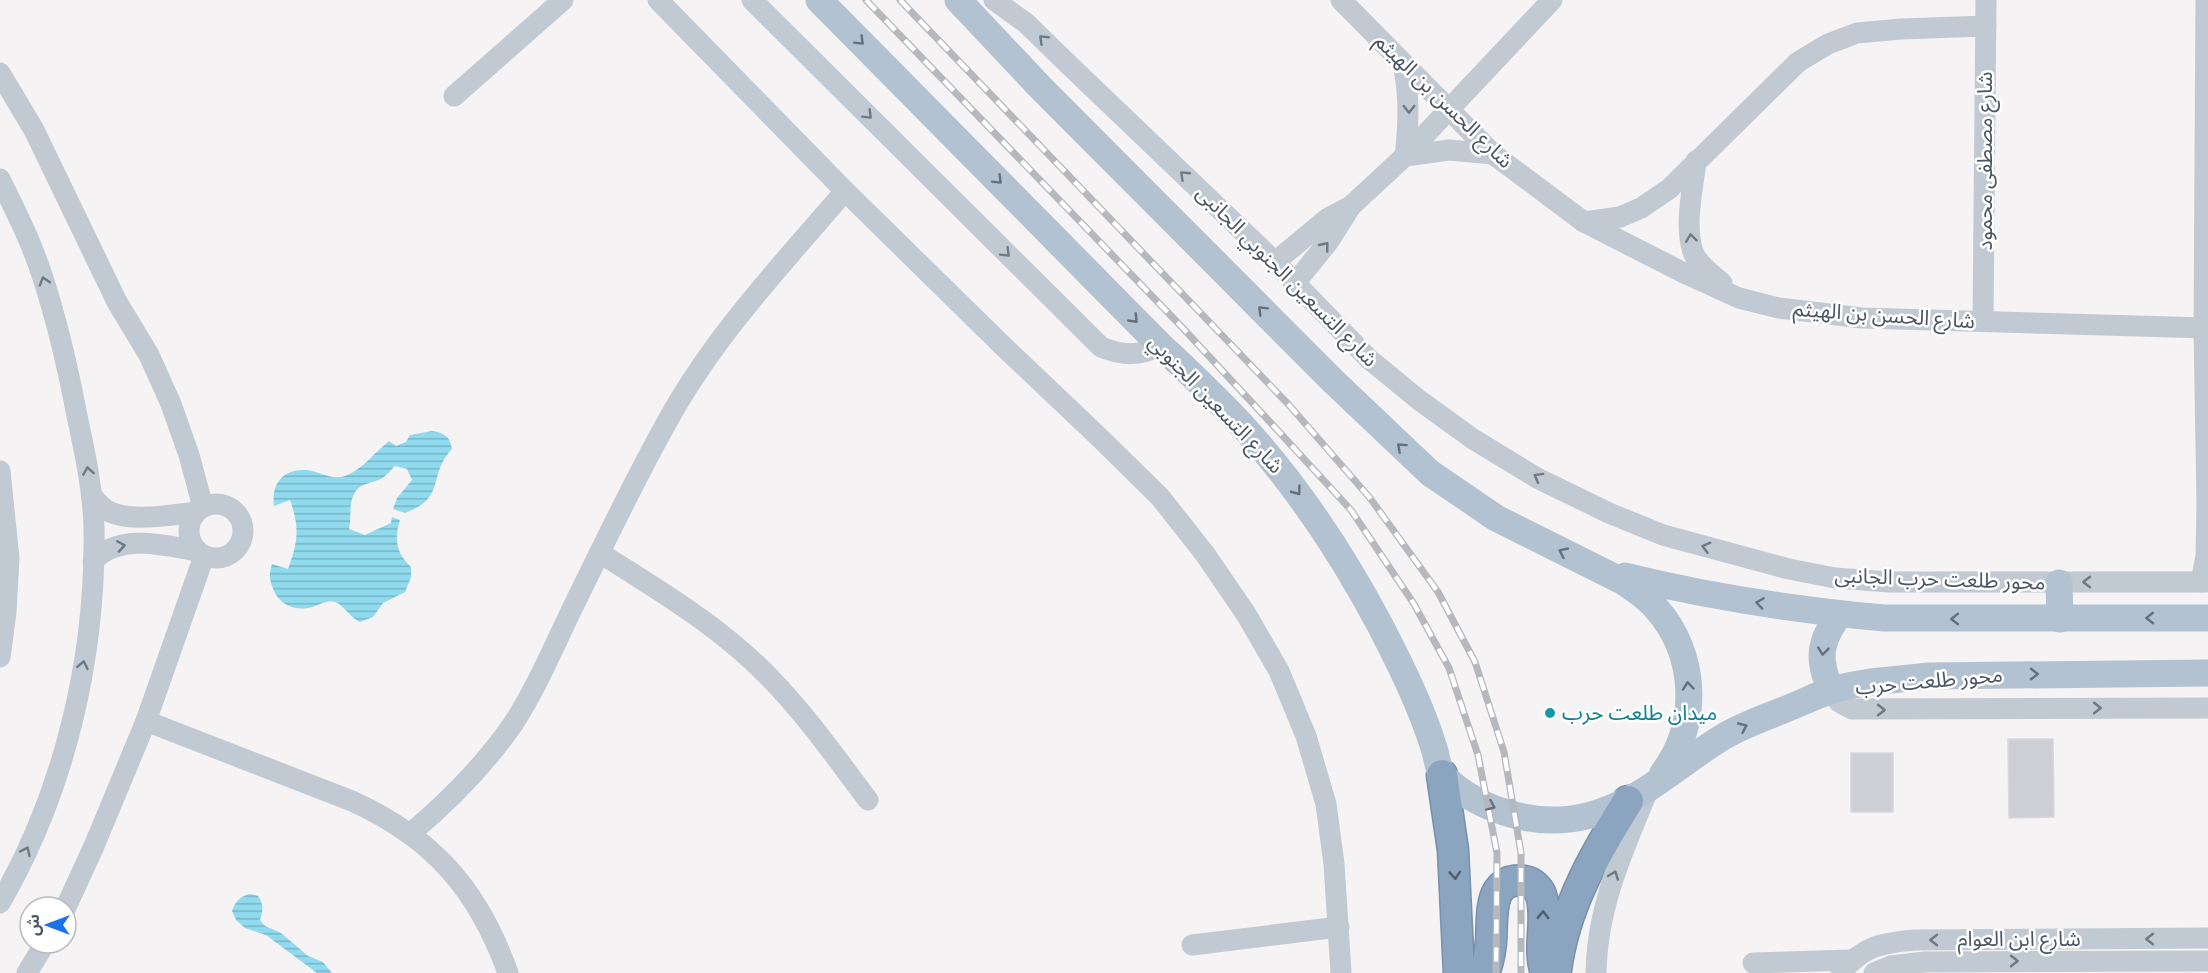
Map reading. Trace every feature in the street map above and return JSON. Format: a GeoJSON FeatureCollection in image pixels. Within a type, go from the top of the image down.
{"type":"FeatureCollection","features":[{"type":"Feature","properties":{"kind":"highway","name":"شارع التسعين الجنوبي"},"geometry":{"type":"LineString","coordinates":[[1442,776],[1454,850],[1459,973]]}},
{"type":"Feature","properties":{"kind":"highway"},"geometry":{"type":"LineString","coordinates":[[1556,973],[1558,953],[1579,887],[1645,790]]}},
{"type":"Feature","properties":{"kind":"highway"},"geometry":{"type":"LineString","coordinates":[[1484,973],[1491,944],[1493,902],[1500,887],[1514,880],[1530,882],[1541,893],[1544,908],[1542,956],[1546,973]]}},
{"type":"Feature","properties":{"kind":"main road","name":"شارع التسعين الجنوبي"},"geometry":{"type":"LineString","coordinates":[[819,0],[1247,430],[1284,475],[1328,536],[1376,618],[1407,680],[1426,726],[1442,776]]}},
{"type":"Feature","properties":{"kind":"main road"},"geometry":{"type":"LineString","coordinates":[[958,0],[1041,88],[1334,382],[1430,473],[1525,535],[1624,582],[1642,594],[1656,608],[1677,640],[1684,657],[1689,696],[1688,715],[1677,752],[1645,790]]}},
{"type":"Feature","properties":{"kind":"main road"},"geometry":{"type":"LineString","coordinates":[[1602,570],[1679,590],[1727,599],[1839,614],[1928,619],[2208,618]]}},
{"type":"Feature","properties":{"kind":"main road"},"geometry":{"type":"LineString","coordinates":[[2060,583],[2060,619]]}},
{"type":"Feature","properties":{"kind":"main road"},"geometry":{"type":"LineString","coordinates":[[1831,690],[1824,675],[1821,659],[1823,643],[1839,614]]}},
{"type":"Feature","properties":{"kind":"main road","name":"محور طلعت حرب"},"geometry":{"type":"LineString","coordinates":[[1442,776],[1490,807],[1524,818],[1563,820],[1603,812],[1645,790],[1723,737],[1831,690],[1929,676],[2208,673]]}},
{"type":"Feature","properties":{"kind":"street"},"geometry":{"type":"LineString","coordinates":[[454,96],[563,0]]}},
{"type":"Feature","properties":{"kind":"street"},"geometry":{"type":"LineString","coordinates":[[658,0],[845,191],[1160,497],[1205,554],[1246,614],[1279,671],[1310,747],[1326,804],[1340,927],[1341,973]]}},
{"type":"Feature","properties":{"kind":"street"},"geometry":{"type":"LineString","coordinates":[[752,0],[1101,347],[1118,354],[1132,355],[1161,346]]}},
{"type":"Feature","properties":{"kind":"street","name":"شارع التسعين الجنوبي الجانبى"},"geometry":{"type":"LineString","coordinates":[[994,0],[1026,23],[1275,262],[1369,359],[1419,400],[1473,439],[1537,478],[1609,513]]}},
{"type":"Feature","properties":{"kind":"street","name":"شارع الحسن بن الهيثم"},"geometry":{"type":"LineString","coordinates":[[1341,0],[1493,154],[1584,222],[1739,298],[1779,308],[1862,318],[2206,328]]}},
{"type":"Feature","properties":{"kind":"street"},"geometry":{"type":"LineString","coordinates":[[1294,282],[1329,241],[1351,206],[1405,156],[1552,0]]}},
{"type":"Feature","properties":{"kind":"street","name":"شارع مصطفى محمود"},"geometry":{"type":"LineString","coordinates":[[1983,321],[1986,0]]}},
{"type":"Feature","properties":{"kind":"street"},"geometry":{"type":"LineString","coordinates":[[2204,582],[2207,528],[2206,0]]}},
{"type":"Feature","properties":{"kind":"street"},"geometry":{"type":"LineString","coordinates":[[1584,222],[1620,218],[1641,208],[1669,189],[1798,62],[1828,44],[1857,33],[1986,26]]}},
{"type":"Feature","properties":{"kind":"street"},"geometry":{"type":"LineString","coordinates":[[1403,64],[1409,90],[1405,156]]}},
{"type":"Feature","properties":{"kind":"street"},"geometry":{"type":"LineString","coordinates":[[0,73],[34,130],[117,302],[149,355],[171,404],[189,455],[200,510],[189,527],[189,536],[200,553]]}},
{"type":"Feature","properties":{"kind":"street"},"geometry":{"type":"LineString","coordinates":[[1405,156],[1449,150],[1493,154]]}},
{"type":"Feature","properties":{"kind":"street"},"geometry":{"type":"LineString","coordinates":[[1696,161],[1690,208],[1693,253],[1703,267],[1739,298]]}},
{"type":"Feature","properties":{"kind":"street"},"geometry":{"type":"LineString","coordinates":[[0,179],[22,223],[41,273],[59,333],[92,496],[93,561],[86,648],[75,706],[59,767],[37,828],[0,903]]}},
{"type":"Feature","properties":{"kind":"street"},"geometry":{"type":"LineString","coordinates":[[411,833],[472,777],[513,724],[548,660],[646,458],[696,374],[742,313],[845,191]]}},
{"type":"Feature","properties":{"kind":"street"},"geometry":{"type":"LineString","coordinates":[[1275,262],[1328,218],[1351,206]]}},
{"type":"Feature","properties":{"kind":"street"},"geometry":{"type":"LineString","coordinates":[[0,657],[6,612],[9,558],[1,480]]}},
{"type":"Feature","properties":{"kind":"street"},"geometry":{"type":"LineString","coordinates":[[92,496],[112,513],[124,516],[200,510],[212,505],[229,508],[236,514],[242,531],[237,548],[230,554],[213,558],[200,553],[153,545],[126,544],[113,546],[93,561]]}},
{"type":"Feature","properties":{"kind":"street","name":"محور طلعت حرب الجانبى"},"geometry":{"type":"LineString","coordinates":[[1609,513],[1663,535],[1789,569],[1835,578],[1890,582],[2204,582]]}},
{"type":"Feature","properties":{"kind":"street"},"geometry":{"type":"LineString","coordinates":[[72,895],[146,721],[200,553]]}},
{"type":"Feature","properties":{"kind":"street"},"geometry":{"type":"LineString","coordinates":[[600,553],[697,615],[735,645],[802,713],[868,800]]}},
{"type":"Feature","properties":{"kind":"street"},"geometry":{"type":"LineString","coordinates":[[1831,690],[1839,702],[1852,709],[2208,708]]}},
{"type":"Feature","properties":{"kind":"street"},"geometry":{"type":"LineString","coordinates":[[146,721],[352,801],[411,833],[449,868],[473,898],[492,933],[508,973]]}},
{"type":"Feature","properties":{"kind":"street"},"geometry":{"type":"LineString","coordinates":[[1596,973],[1597,945],[1606,896],[1645,790]]}},
{"type":"Feature","properties":{"kind":"street"},"geometry":{"type":"LineString","coordinates":[[1192,945],[1340,927]]}},
{"type":"Feature","properties":{"kind":"street","name":"شارع ابن العوام"},"geometry":{"type":"LineString","coordinates":[[1846,967],[1872,947],[1914,940],[2208,938]]}},
{"type":"Feature","properties":{"kind":"street"},"geometry":{"type":"LineString","coordinates":[[2062,940],[2062,961]]}},
{"type":"Feature","properties":{"kind":"street"},"geometry":{"type":"LineString","coordinates":[[34,970],[40,955]]}},
{"type":"Feature","properties":{"kind":"street"},"geometry":{"type":"LineString","coordinates":[[1753,963],[1808,968],[1819,960],[1846,967]]}},
{"type":"Feature","properties":{"kind":"street","name":"شارع ابن العوام"},"geometry":{"type":"LineString","coordinates":[[1874,973],[1891,966],[1925,962],[2208,961]]}},
{"type":"Feature","properties":{"kind":"water"},"geometry":{"type":"Polygon","coordinates":[[[432,431],[446,436],[452,449],[440,468],[432,493],[427,500],[405,513],[393,509],[397,498],[412,480],[407,469],[395,466],[381,479],[360,487],[355,492],[352,501],[349,529],[365,535],[391,523],[392,517],[400,520],[397,533],[399,551],[411,567],[411,577],[405,592],[383,603],[373,617],[360,622],[332,601],[301,609],[280,600],[271,584],[271,568],[272,564],[288,569],[296,535],[290,500],[274,506],[274,491],[284,475],[297,470],[310,470],[335,477],[345,476],[363,465],[389,441],[396,446],[406,442],[410,435],[432,431]]]}},
{"type":"Feature","properties":{"kind":"water"},"geometry":{"type":"Polygon","coordinates":[[[250,894],[260,899],[262,914],[260,920],[265,926],[281,933],[308,956],[323,962],[332,973],[317,973],[266,935],[245,928],[236,920],[232,911],[235,905],[238,900],[250,894]]]}},
{"type":"Feature","properties":{"kind":"building"},"geometry":{"type":"Polygon","coordinates":[[[2008,739],[2053,739],[2054,817],[2009,818],[2008,739]]]}},
{"type":"Feature","properties":{"kind":"building"},"geometry":{"type":"Polygon","coordinates":[[[1851,753],[1893,753],[1893,812],[1851,812],[1851,753]]]}},
{"type":"Feature","properties":{"kind":"railway"},"geometry":{"type":"LineString","coordinates":[[866,0],[1179,324],[1351,510],[1414,604],[1449,668],[1478,755],[1497,853],[1496,973]]}},
{"type":"Feature","properties":{"kind":"railway"},"geometry":{"type":"LineString","coordinates":[[900,0],[1289,405],[1370,498],[1438,592],[1475,662],[1504,752],[1521,853],[1521,973]]}},
{"type":"Feature","properties":{"kind":"place","name":"ميدان طلعت حرب"},"geometry":{"type":"Point","coordinates":[1550,713]}}]}
